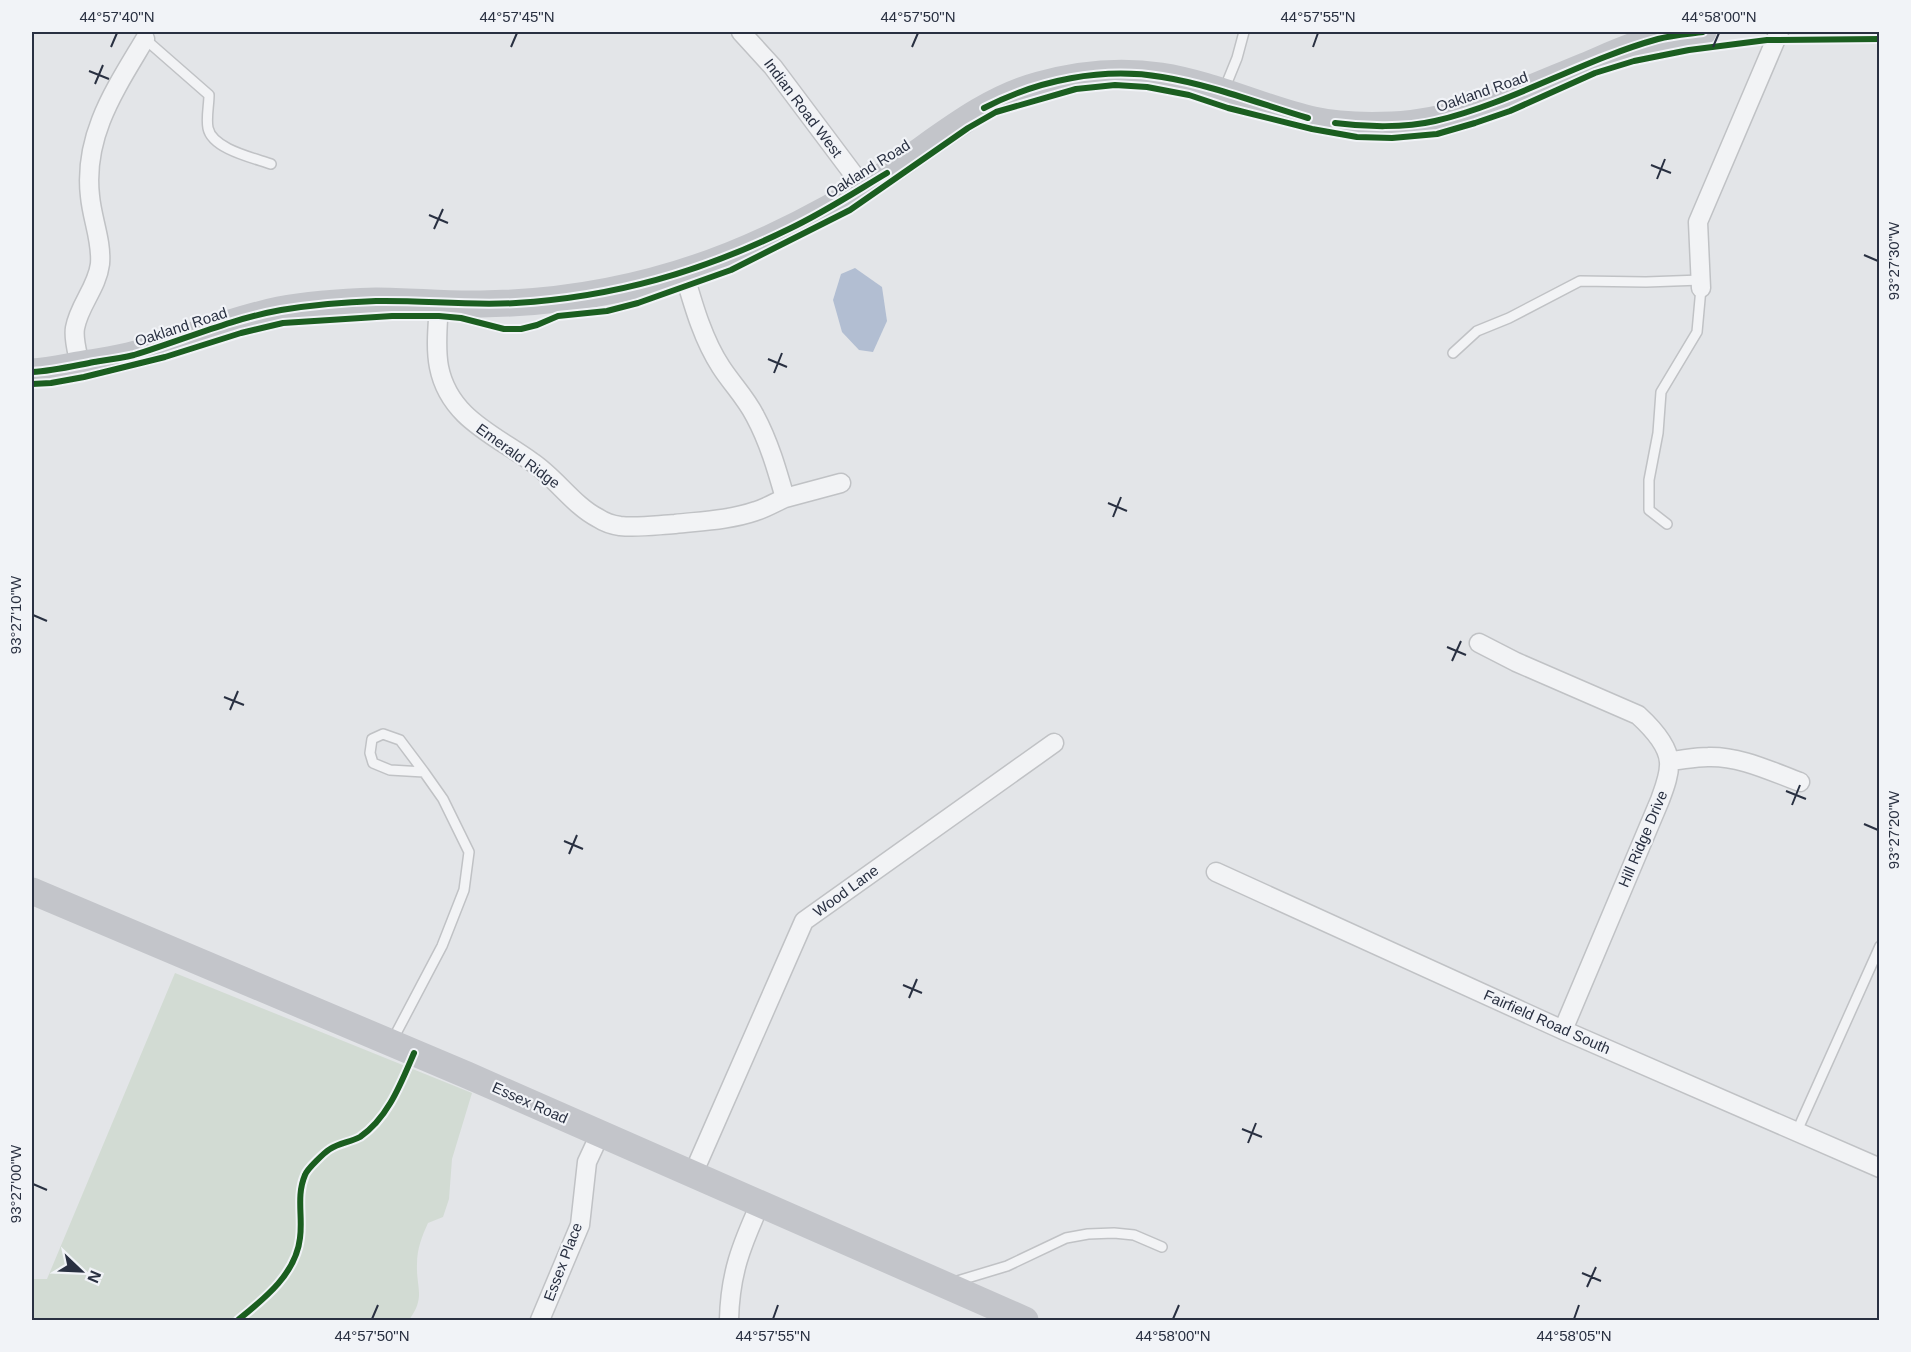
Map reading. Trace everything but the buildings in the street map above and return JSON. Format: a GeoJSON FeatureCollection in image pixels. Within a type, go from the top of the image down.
{"type":"FeatureCollection","features":[{"type":"Feature","properties":{"kind":"street","name":"Indian Road West"},"geometry":{"type":"LineString","coordinates":[[741,32],[773,67],[863,187]]}},
{"type":"Feature","properties":{"kind":"street","name":"Oakland Road"},"geometry":{"type":"LineString","coordinates":[[32,372],[131,355],[231,322],[280,310],[376,301],[477,305],[561,299],[604,293],[684,273],[790,229],[835,205],[890,171],[985,108],[1035,86],[1082,77],[1124,73],[1162,76],[1315,120],[1356,126],[1433,122],[1473,110],[1610,55],[1659,38],[1703,32]]}},
{"type":"Feature","properties":{"kind":"street"},"geometry":{"type":"LineString","coordinates":[[1701,284],[1698,222],[1779,32]]}},
{"type":"Feature","properties":{"kind":"street"},"geometry":{"type":"LineString","coordinates":[[80,365],[75,329],[80,313],[95,284],[100,265],[100,247],[90,195],[89,164],[96,129],[112,95],[146,39]]}},
{"type":"Feature","properties":{"kind":"street"},"geometry":{"type":"LineString","coordinates":[[684,273],[707,339],[720,366],[743,396],[767,440],[785,498]]}},
{"type":"Feature","properties":{"kind":"street","name":"Emerald Ridge"},"geometry":{"type":"LineString","coordinates":[[439,303],[439,367],[446,390],[460,412],[535,464],[558,483],[584,510],[600,519],[618,525],[636,527],[722,519],[757,511],[785,498],[842,483]]}},
{"type":"Feature","properties":{"kind":"street"},"geometry":{"type":"LineString","coordinates":[[1479,643],[1516,662],[1638,715],[1652,727],[1662,742],[1669,761],[1708,757],[1731,759],[1754,764],[1800,782]]}},
{"type":"Feature","properties":{"kind":"street","name":"Wood Lane"},"geometry":{"type":"LineString","coordinates":[[693,1174],[804,921],[1054,743]]}},
{"type":"Feature","properties":{"kind":"street","name":"Hill Ridge Drive"},"geometry":{"type":"LineString","coordinates":[[1563,1030],[1660,800],[1666,784],[1669,761]]}},
{"type":"Feature","properties":{"kind":"street","name":"Fairfield Road South"},"geometry":{"type":"LineString","coordinates":[[1216,872],[1563,1030],[1880,1168]]}},
{"type":"Feature","properties":{"kind":"street","name":"Essex Road"},"geometry":{"type":"LineString","coordinates":[[32,891],[391,1043],[1025,1320]]}},
{"type":"Feature","properties":{"kind":"street","name":"Essex Place"},"geometry":{"type":"LineString","coordinates":[[540,1320],[580,1225],[587,1162],[600,1134]]}},
{"type":"Feature","properties":{"kind":"street"},"geometry":{"type":"LineString","coordinates":[[729,1320],[730,1292],[735,1266],[743,1241],[760,1204]]}},
{"type":"Feature","properties":{"kind":"lane"},"geometry":{"type":"LineString","coordinates":[[1223,93],[1237,58],[1244,32]]}},
{"type":"Feature","properties":{"kind":"lane"},"geometry":{"type":"LineString","coordinates":[[146,39],[209,95],[208,129],[214,140],[228,149],[271,164]]}},
{"type":"Feature","properties":{"kind":"lane"},"geometry":{"type":"LineString","coordinates":[[1453,353],[1477,331],[1509,318],[1581,280],[1701,284],[1697,332],[1661,392],[1658,433],[1649,480],[1649,510],[1667,524]]}},
{"type":"Feature","properties":{"kind":"lane"},"geometry":{"type":"LineString","coordinates":[[391,1043],[442,946],[464,890],[469,852],[443,799],[424,772],[400,740],[383,734],[372,739],[370,753],[373,763],[390,770],[424,772]]}},
{"type":"Feature","properties":{"kind":"lane"},"geometry":{"type":"LineString","coordinates":[[1797,1131],[1880,946]]}},
{"type":"Feature","properties":{"kind":"lane"},"geometry":{"type":"LineString","coordinates":[[943,1285],[1007,1266],[1066,1238],[1089,1234],[1134,1235],[1162,1247]]}},
{"type":"Feature","properties":{"kind":"shaded area"},"geometry":{"type":"Polygon","coordinates":[[[175,973],[472,1093],[452,1159],[449,1199],[443,1217],[428,1223],[420,1243],[417,1264],[419,1299],[409,1320],[32,1320],[32,1279],[47,1279],[175,973]]]}},
{"type":"Feature","properties":{"kind":"water"},"geometry":{"type":"Polygon","coordinates":[[[855,268],[882,287],[887,321],[873,352],[859,350],[842,332],[833,300],[841,274],[855,268]]]}},
{"type":"Feature","properties":{"kind":"cycle path"},"geometry":{"type":"LineString","coordinates":[[1335,123],[1385,126],[1435,121],[1492,104],[1630,48],[1663,38],[1703,32]]}},
{"type":"Feature","properties":{"kind":"cycle path"},"geometry":{"type":"LineString","coordinates":[[32,384],[84,377],[165,357],[241,333],[283,323],[392,316],[439,316],[461,318],[504,329],[521,329],[558,316],[607,311],[638,303],[731,270],[850,210],[968,128],[996,112],[1076,89],[1115,85],[1147,87],[1189,95],[1228,108],[1312,129],[1357,137],[1392,138],[1437,134],[1475,123],[1510,111],[1595,73],[1634,61],[1689,50],[1767,40],[1880,39]]}},
{"type":"Feature","properties":{"kind":"cycle path"},"geometry":{"type":"LineString","coordinates":[[984,108],[1048,83],[1094,75],[1139,74],[1199,85],[1308,118]]}},
{"type":"Feature","properties":{"kind":"cycle path"},"geometry":{"type":"LineString","coordinates":[[32,372],[134,355],[244,319],[293,308],[376,301],[516,303],[588,295],[622,288],[690,270],[756,244],[814,216],[887,173]]}},
{"type":"Feature","properties":{"kind":"cycle path"},"geometry":{"type":"LineString","coordinates":[[238,1320],[277,1285],[292,1263],[300,1238],[300,1199],[306,1172],[328,1151],[337,1145],[360,1137],[370,1129],[393,1099],[414,1053]]}}]}
